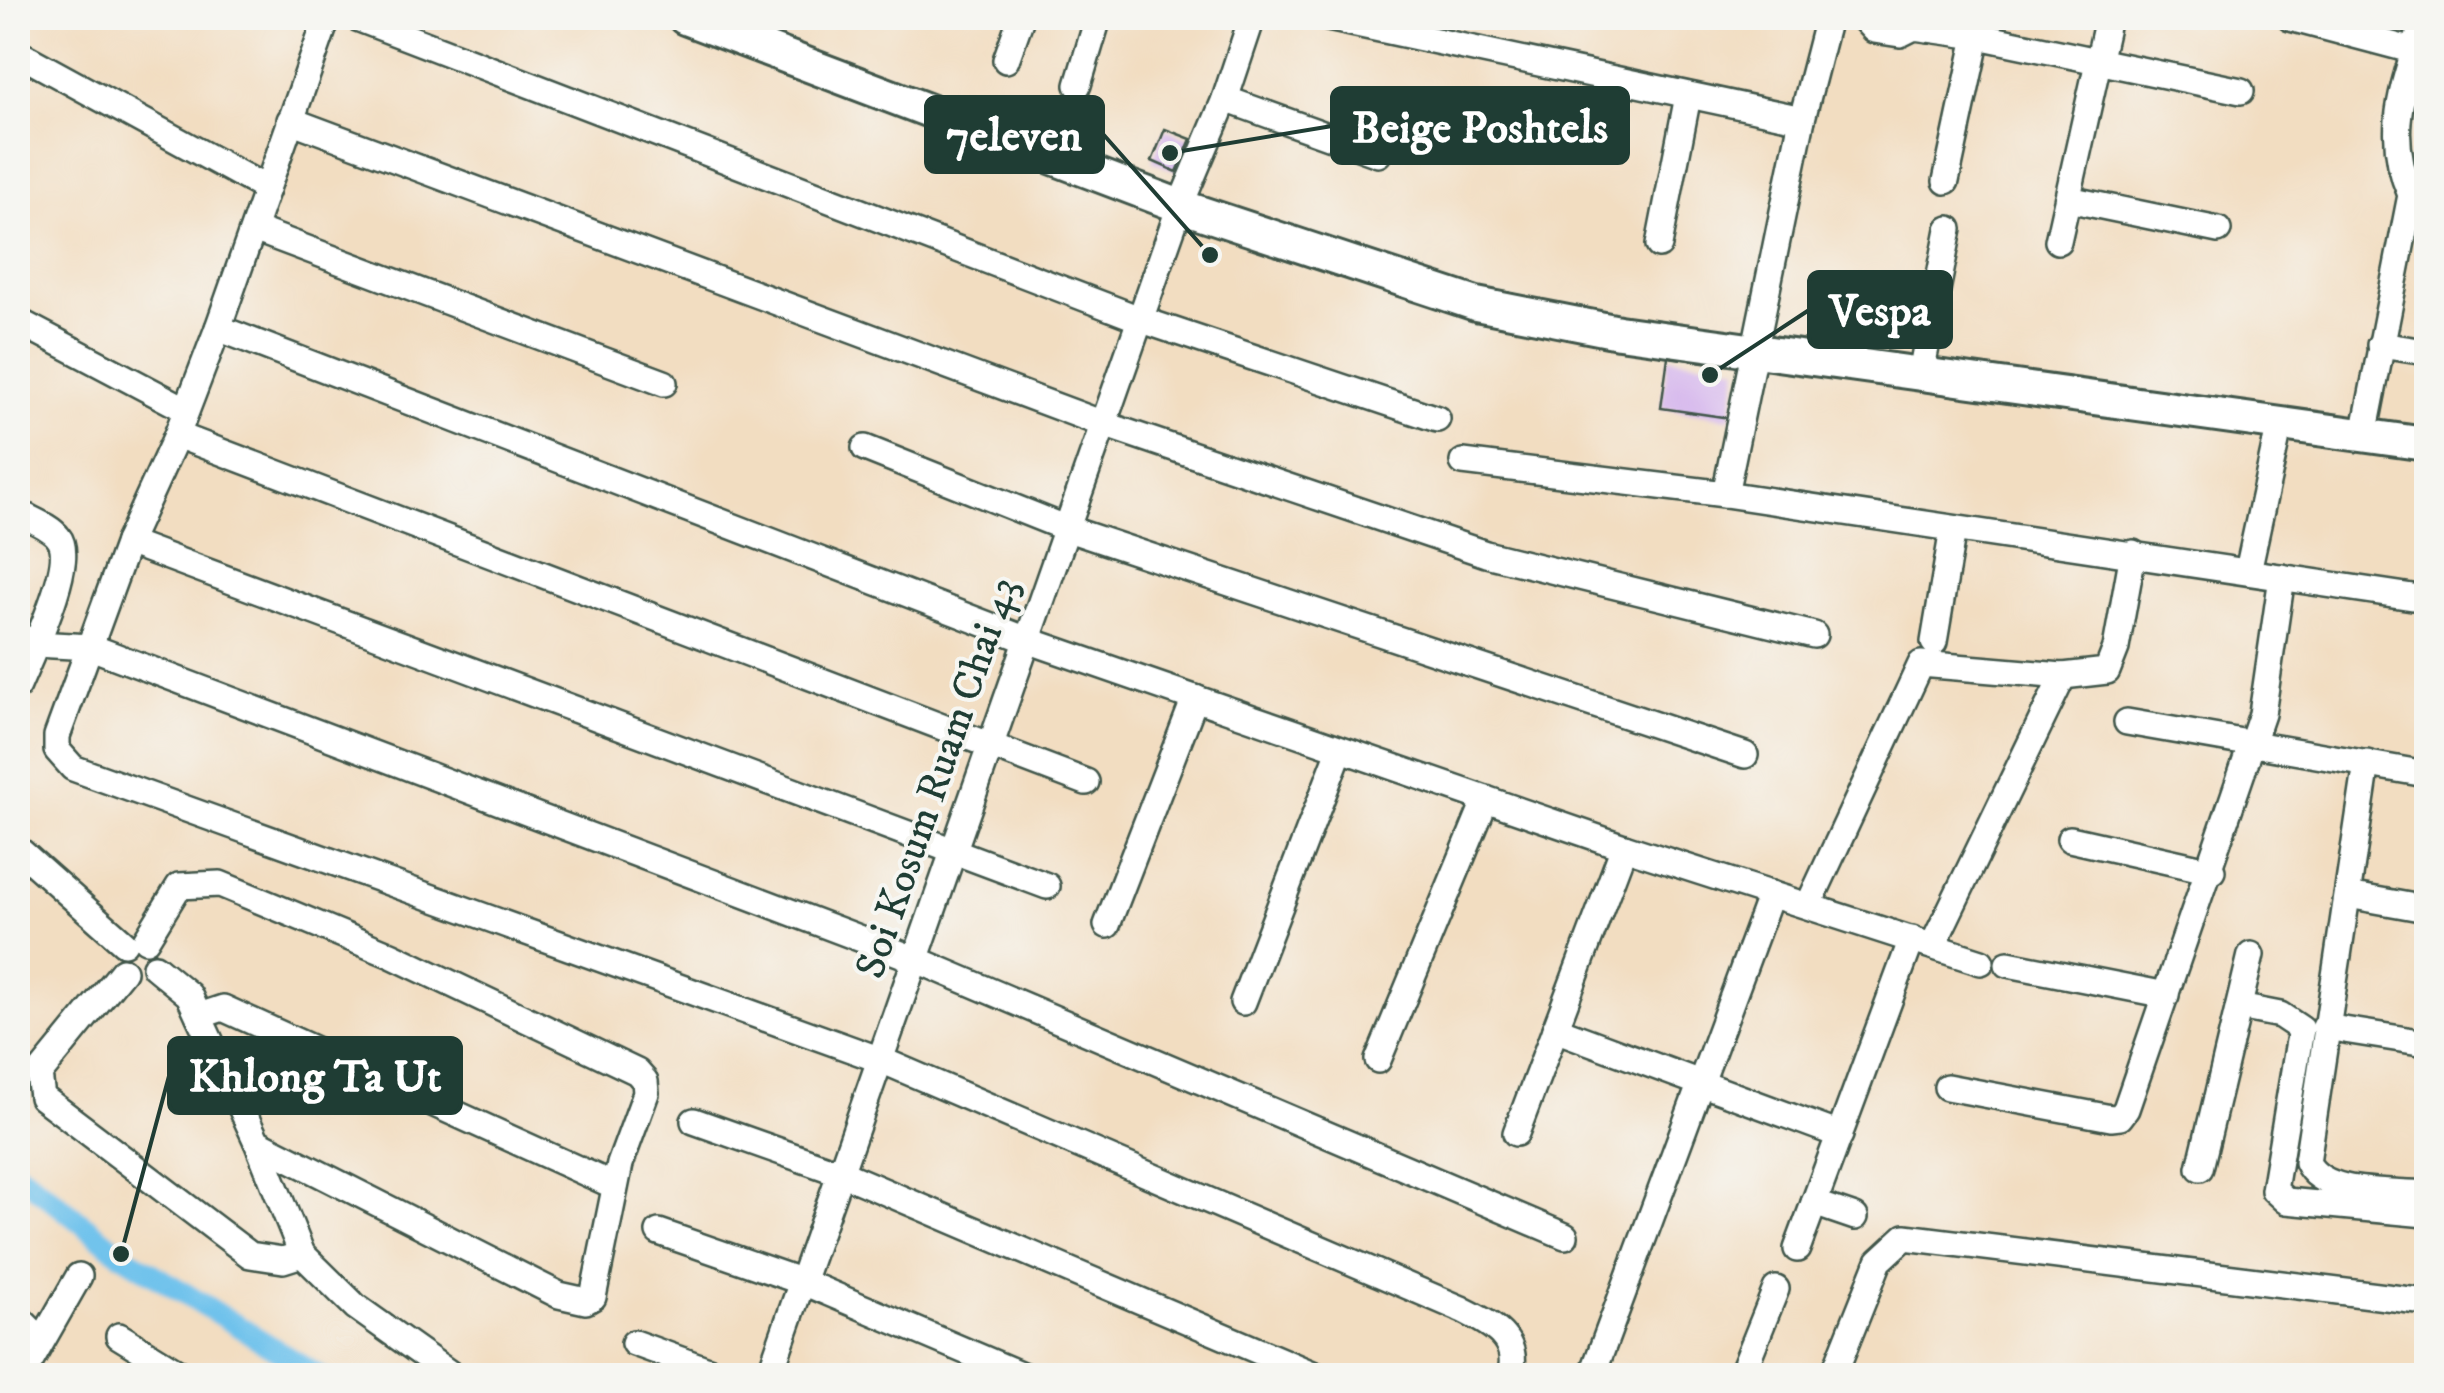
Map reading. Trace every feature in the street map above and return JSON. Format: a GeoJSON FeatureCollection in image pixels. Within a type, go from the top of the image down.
{"type":"FeatureCollection","features":[{"type":"Feature","properties":{"kind":"street"},"geometry":{"type":"LineString","coordinates":[[326,18],[218,328],[184,409],[178,435],[128,542],[57,736],[57,750],[74,768],[881,1060],[1458,1308],[1507,1338],[1512,1351],[1510,1376]]}},
{"type":"Feature","properties":{"kind":"street"},"geometry":{"type":"LineString","coordinates":[[357,18],[1142,320],[1437,419]]}},
{"type":"Feature","properties":{"kind":"street"},"geometry":{"type":"LineString","coordinates":[[685,18],[1180,206],[1476,304],[1619,332],[2426,444]]}},
{"type":"Feature","properties":{"kind":"street"},"geometry":{"type":"LineString","coordinates":[[1006,60],[1021,18]]}},
{"type":"Feature","properties":{"kind":"street"},"geometry":{"type":"LineString","coordinates":[[1078,85],[1098,18]]}},
{"type":"Feature","properties":{"kind":"street","name":"Soi Kosum Ruam Chai 43"},"geometry":{"type":"LineString","coordinates":[[769,1376],[1180,206],[1225,99],[1252,18]]}},
{"type":"Feature","properties":{"kind":"street"},"geometry":{"type":"LineString","coordinates":[[1328,18],[1802,119]]}},
{"type":"Feature","properties":{"kind":"street"},"geometry":{"type":"LineString","coordinates":[[1726,494],[1802,119],[1828,18]]}},
{"type":"Feature","properties":{"kind":"street"},"geometry":{"type":"LineString","coordinates":[[1863,18],[1874,30],[1900,34],[1911,22],[1980,27],[2098,60],[2242,91]]}},
{"type":"Feature","properties":{"kind":"street"},"geometry":{"type":"LineString","coordinates":[[2058,241],[2108,18]]}},
{"type":"Feature","properties":{"kind":"street"},"geometry":{"type":"LineString","coordinates":[[2290,18],[2421,52]]}},
{"type":"Feature","properties":{"kind":"street"},"geometry":{"type":"LineString","coordinates":[[2364,435],[2380,345],[2419,197],[2396,162],[2395,132],[2421,52],[2424,18]]}},
{"type":"Feature","properties":{"kind":"street"},"geometry":{"type":"LineString","coordinates":[[1946,181],[1980,27]]}},
{"type":"Feature","properties":{"kind":"street"},"geometry":{"type":"LineString","coordinates":[[18,52],[266,189]]}},
{"type":"Feature","properties":{"kind":"street"},"geometry":{"type":"LineString","coordinates":[[1659,245],[1688,96]]}},
{"type":"Feature","properties":{"kind":"street"},"geometry":{"type":"LineString","coordinates":[[1225,99],[1378,154]]}},
{"type":"Feature","properties":{"kind":"street"},"geometry":{"type":"LineString","coordinates":[[290,120],[1106,425],[1486,554],[1814,635]]}},
{"type":"Feature","properties":{"kind":"street"},"geometry":{"type":"LineString","coordinates":[[2068,200],[2218,230]]}},
{"type":"Feature","properties":{"kind":"street"},"geometry":{"type":"LineString","coordinates":[[254,229],[664,383]]}},
{"type":"Feature","properties":{"kind":"street"},"geometry":{"type":"LineString","coordinates":[[1921,373],[1948,229]]}},
{"type":"Feature","properties":{"kind":"street"},"geometry":{"type":"LineString","coordinates":[[18,322],[184,409]]}},
{"type":"Feature","properties":{"kind":"street"},"geometry":{"type":"LineString","coordinates":[[218,328],[1030,641],[1624,846],[1981,962]]}},
{"type":"Feature","properties":{"kind":"street"},"geometry":{"type":"LineString","coordinates":[[2380,345],[2426,352]]}},
{"type":"Feature","properties":{"kind":"street"},"geometry":{"type":"LineString","coordinates":[[2248,571],[2280,423]]}},
{"type":"Feature","properties":{"kind":"street"},"geometry":{"type":"LineString","coordinates":[[178,435],[1086,782]]}},
{"type":"Feature","properties":{"kind":"street"},"geometry":{"type":"LineString","coordinates":[[865,448],[1068,529],[1745,755]]}},
{"type":"Feature","properties":{"kind":"street"},"geometry":{"type":"LineString","coordinates":[[1462,462],[1726,494],[2426,599]]}},
{"type":"Feature","properties":{"kind":"street"},"geometry":{"type":"LineString","coordinates":[[18,512],[58,537],[64,551],[62,573],[26,639],[18,686]]}},
{"type":"Feature","properties":{"kind":"street"},"geometry":{"type":"LineString","coordinates":[[1934,642],[1953,530]]}},
{"type":"Feature","properties":{"kind":"street"},"geometry":{"type":"LineString","coordinates":[[128,542],[1047,886]]}},
{"type":"Feature","properties":{"kind":"street"},"geometry":{"type":"LineString","coordinates":[[1809,904],[1921,664],[2062,676],[2107,671],[2116,648],[2132,553]]}},
{"type":"Feature","properties":{"kind":"street"},"geometry":{"type":"LineString","coordinates":[[1947,1087],[2120,1118],[2212,871],[2262,714],[2282,577]]}},
{"type":"Feature","properties":{"kind":"street"},"geometry":{"type":"LineString","coordinates":[[26,639],[92,648],[917,960],[1565,1236]]}},
{"type":"Feature","properties":{"kind":"street"},"geometry":{"type":"LineString","coordinates":[[1796,1249],[1840,1134],[1923,942],[2062,676]]}},
{"type":"Feature","properties":{"kind":"street"},"geometry":{"type":"LineString","coordinates":[[1106,925],[1195,698]]}},
{"type":"Feature","properties":{"kind":"street"},"geometry":{"type":"LineString","coordinates":[[2127,722],[2426,774]]}},
{"type":"Feature","properties":{"kind":"street"},"geometry":{"type":"LineString","coordinates":[[1243,1002],[1340,750]]}},
{"type":"Feature","properties":{"kind":"street"},"geometry":{"type":"LineString","coordinates":[[2367,764],[2307,1162],[2312,1174],[2329,1183],[2426,1194]]}},
{"type":"Feature","properties":{"kind":"street"},"geometry":{"type":"LineString","coordinates":[[1378,1060],[1486,799]]}},
{"type":"Feature","properties":{"kind":"street"},"geometry":{"type":"LineString","coordinates":[[2070,839],[2212,871]]}},
{"type":"Feature","properties":{"kind":"street"},"geometry":{"type":"LineString","coordinates":[[1516,1133],[1624,846]]}},
{"type":"Feature","properties":{"kind":"street"},"geometry":{"type":"LineString","coordinates":[[18,849],[135,942],[153,944],[159,958],[155,967],[138,978],[123,971],[118,957],[135,942],[179,886],[220,884],[391,955],[637,1072],[646,1080],[646,1093],[615,1186],[593,1298],[574,1300],[257,1142]]}},
{"type":"Feature","properties":{"kind":"street"},"geometry":{"type":"LineString","coordinates":[[1592,1376],[1704,1084],[1771,894]]}},
{"type":"Feature","properties":{"kind":"street"},"geometry":{"type":"LineString","coordinates":[[2348,895],[2426,909]]}},
{"type":"Feature","properties":{"kind":"street"},"geometry":{"type":"LineString","coordinates":[[2200,1168],[2251,955]]}},
{"type":"Feature","properties":{"kind":"street"},"geometry":{"type":"LineString","coordinates":[[2008,964],[2166,995]]}},
{"type":"Feature","properties":{"kind":"street"},"geometry":{"type":"LineString","coordinates":[[155,967],[189,994],[257,1142],[302,1254],[356,1306],[453,1376]]}},
{"type":"Feature","properties":{"kind":"street"},"geometry":{"type":"LineString","coordinates":[[123,971],[39,1074],[42,1097],[250,1255],[283,1260],[302,1254]]}},
{"type":"Feature","properties":{"kind":"street"},"geometry":{"type":"LineString","coordinates":[[2239,1007],[2280,1015],[2301,1029],[2274,1190],[2286,1201],[2426,1214]]}},
{"type":"Feature","properties":{"kind":"street"},"geometry":{"type":"LineString","coordinates":[[199,1016],[223,1008],[615,1186]]}},
{"type":"Feature","properties":{"kind":"street"},"geometry":{"type":"LineString","coordinates":[[2326,1027],[2426,1043]]}},
{"type":"Feature","properties":{"kind":"street"},"geometry":{"type":"LineString","coordinates":[[1555,1030],[1840,1134]]}},
{"type":"Feature","properties":{"kind":"street"},"geometry":{"type":"LineString","coordinates":[[694,1121],[841,1173],[1316,1376]]}},
{"type":"Feature","properties":{"kind":"street"},"geometry":{"type":"LineString","coordinates":[[1814,1204],[1856,1218]]}},
{"type":"Feature","properties":{"kind":"street"},"geometry":{"type":"LineString","coordinates":[[659,1232],[802,1282],[1024,1376]]}},
{"type":"Feature","properties":{"kind":"street"},"geometry":{"type":"LineString","coordinates":[[1833,1376],[1879,1260],[1905,1237],[2426,1302]]}},
{"type":"Feature","properties":{"kind":"street"},"geometry":{"type":"LineString","coordinates":[[22,1376],[79,1276]]}},
{"type":"Feature","properties":{"kind":"street"},"geometry":{"type":"LineString","coordinates":[[1741,1376],[1776,1289]]}},
{"type":"Feature","properties":{"kind":"street"},"geometry":{"type":"LineString","coordinates":[[18,1317],[40,1339]]}},
{"type":"Feature","properties":{"kind":"street"},"geometry":{"type":"LineString","coordinates":[[118,1336],[175,1373]]}},
{"type":"Feature","properties":{"kind":"street"},"geometry":{"type":"LineString","coordinates":[[634,1343],[726,1376]]}},
{"type":"Feature","properties":{"kind":"building"},"geometry":{"type":"Polygon","coordinates":[[[1165,129],[1191,139],[1177,172],[1152,161],[1165,129]]]}},
{"type":"Feature","properties":{"kind":"building"},"geometry":{"type":"Polygon","coordinates":[[[1668,357],[1738,367],[1730,418],[1661,408],[1668,357]]]}},
{"type":"Feature","properties":{"kind":"waterway"},"geometry":{"type":"LineString","coordinates":[[18,1173],[121,1254],[319,1376]]}},
{"type":"Feature","properties":{"kind":"place","name":"Beige Poshtels"},"geometry":{"type":"Point","coordinates":[1170,153]}},
{"type":"Feature","properties":{"kind":"place","name":"7eleven"},"geometry":{"type":"Point","coordinates":[1210,255]}},
{"type":"Feature","properties":{"kind":"place","name":"Vespa"},"geometry":{"type":"Point","coordinates":[1710,375]}},
{"type":"Feature","properties":{"kind":"place","name":"Khlong Ta Ut"},"geometry":{"type":"Point","coordinates":[121,1254]}}]}
